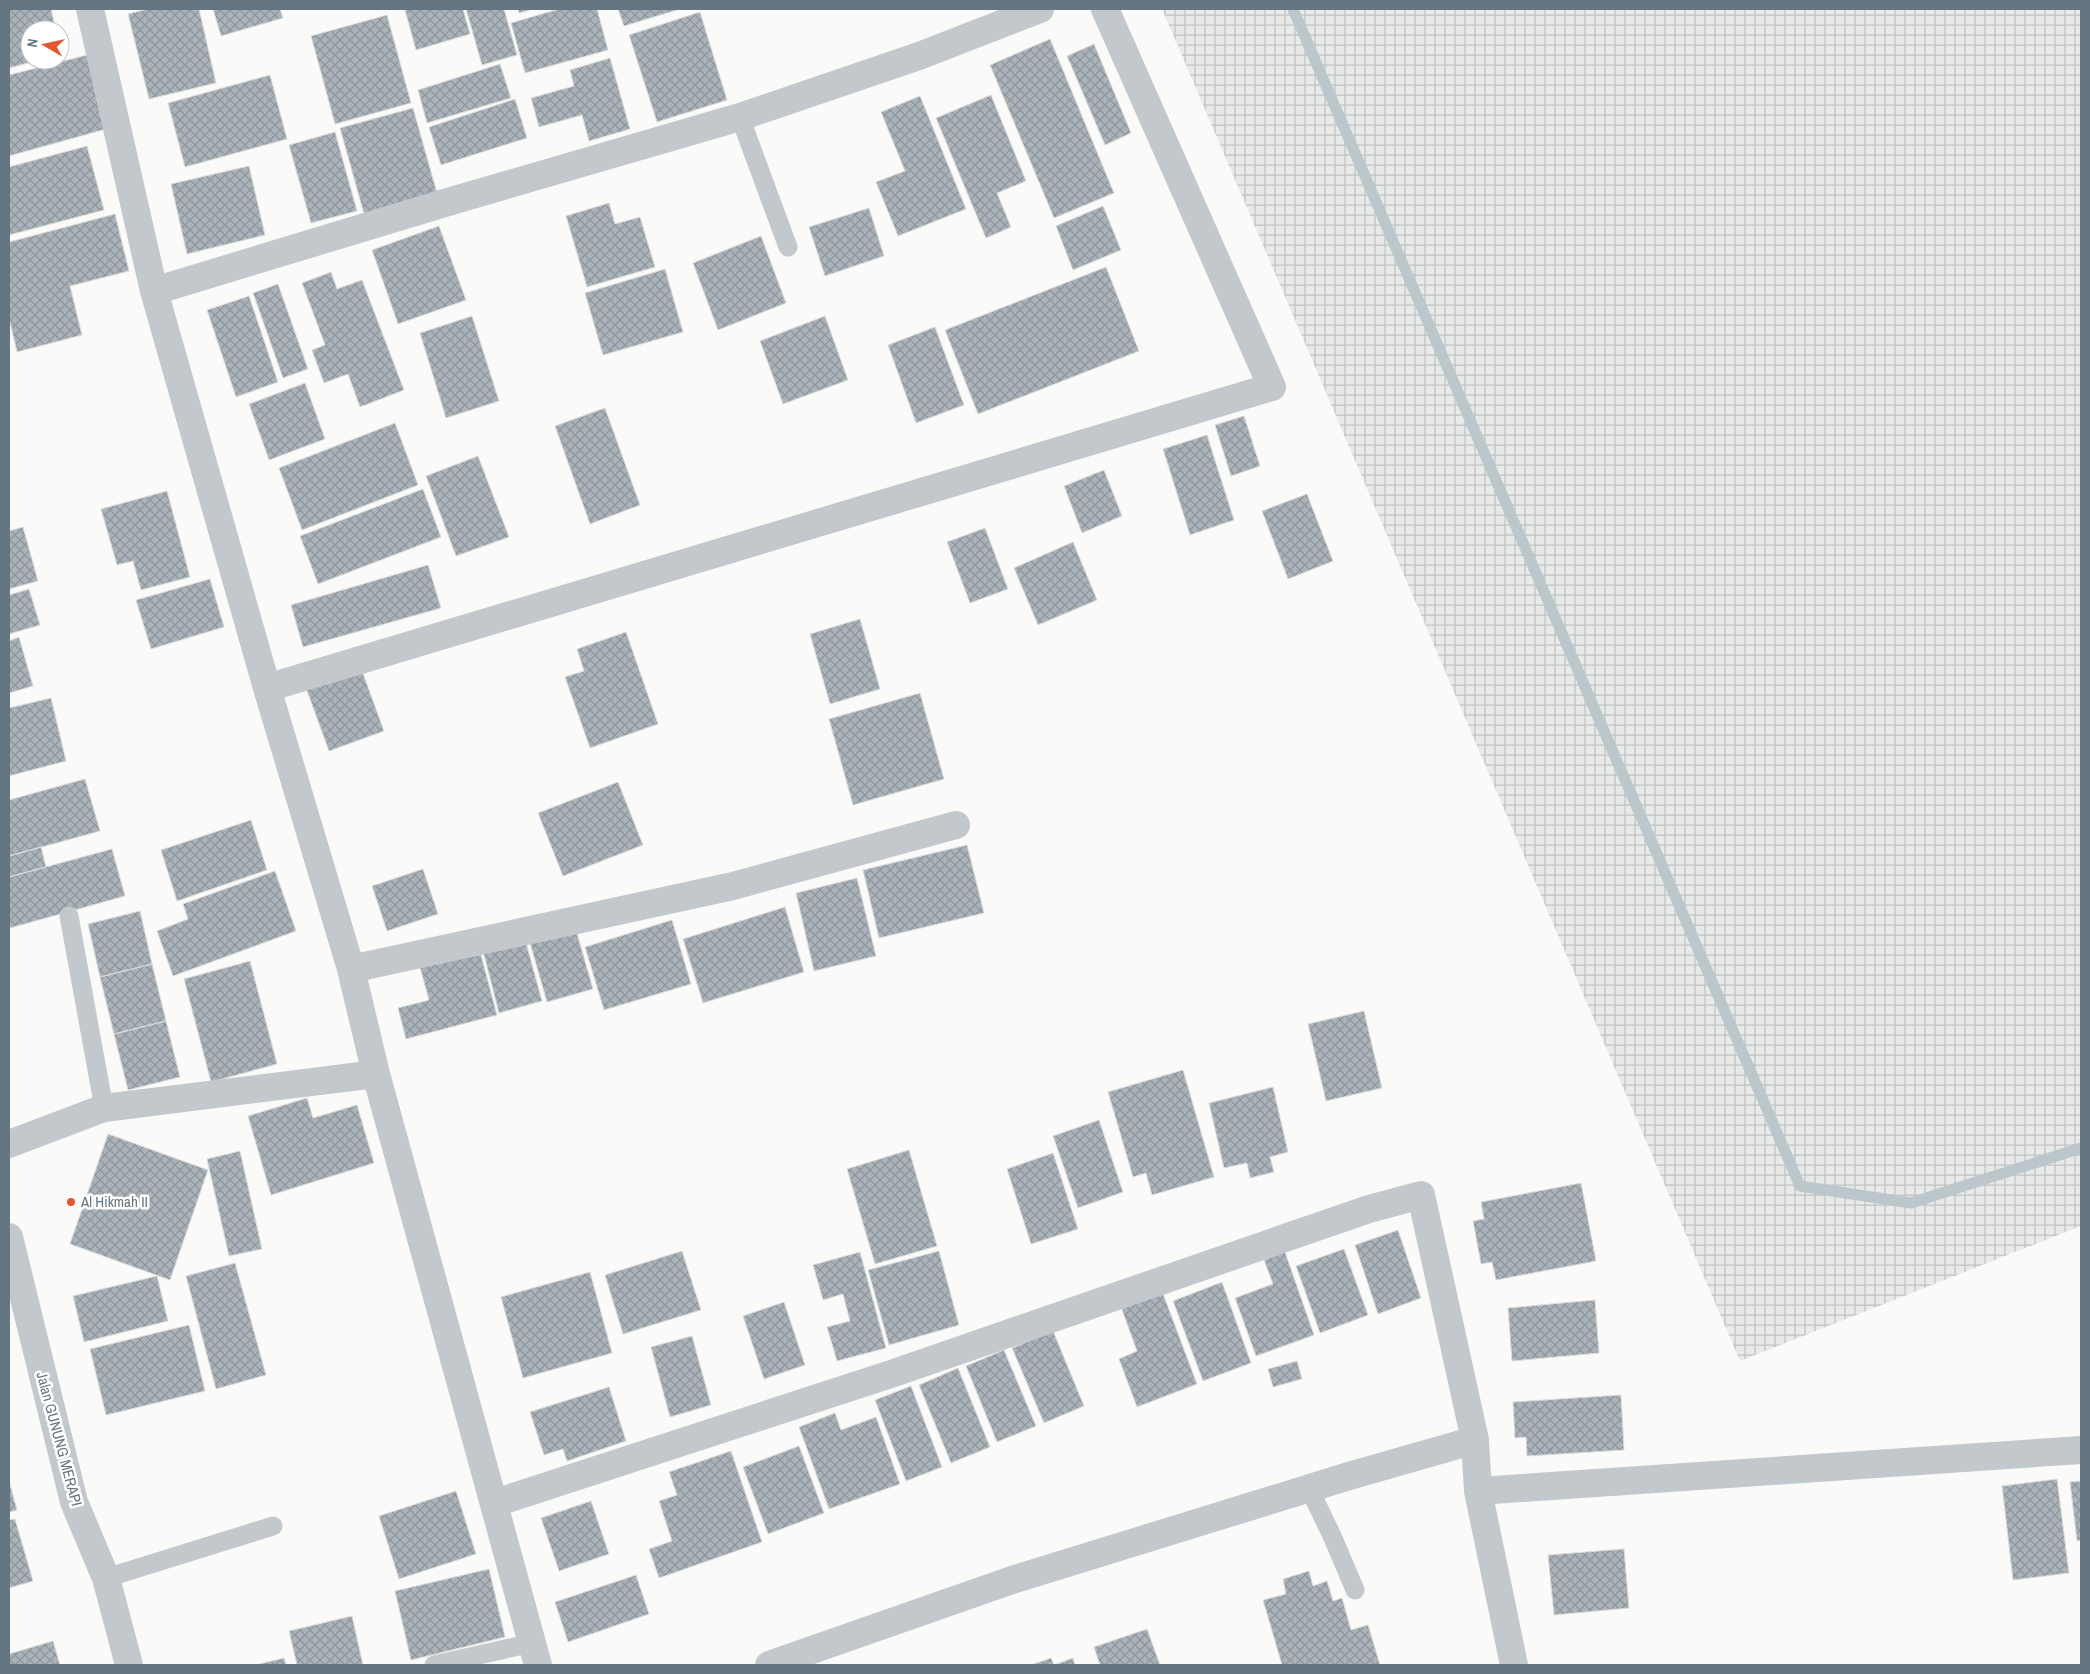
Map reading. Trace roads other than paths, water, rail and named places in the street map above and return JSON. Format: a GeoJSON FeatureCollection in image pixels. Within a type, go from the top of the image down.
{"type":"FeatureCollection","features":[{"type":"Feature","properties":{"kind":"street"},"geometry":{"type":"LineString","coordinates":[[90,9],[154,291],[267,688],[351,969],[376,1074],[535,1654]]}},
{"type":"Feature","properties":{"kind":"street"},"geometry":{"type":"LineString","coordinates":[[154,291],[448,202],[740,117],[919,56],[1040,9]]}},
{"type":"Feature","properties":{"kind":"street"},"geometry":{"type":"LineString","coordinates":[[267,688],[1272,386],[1105,9]]}},
{"type":"Feature","properties":{"kind":"street"},"geometry":{"type":"LineString","coordinates":[[351,969],[733,886],[956,825]]}},
{"type":"Feature","properties":{"kind":"street"},"geometry":{"type":"LineString","coordinates":[[9,1144],[104,1108],[376,1074]]}},
{"type":"Feature","properties":{"kind":"street"},"geometry":{"type":"LineString","coordinates":[[494,1502],[891,1374],[1369,1209],[1421,1195],[1474,1440],[1478,1491],[1514,1665]]}},
{"type":"Feature","properties":{"kind":"street","name":"Jalan GUNUNG MERAPI"},"geometry":{"type":"LineString","coordinates":[[9,1238],[74,1502],[106,1578],[129,1665]]}},
{"type":"Feature","properties":{"kind":"street"},"geometry":{"type":"LineString","coordinates":[[769,1665],[1015,1579],[1309,1488],[1474,1440]]}},
{"type":"Feature","properties":{"kind":"street"},"geometry":{"type":"LineString","coordinates":[[1478,1491],[2081,1450]]}},
{"type":"Feature","properties":{"kind":"lane"},"geometry":{"type":"LineString","coordinates":[[740,117],[788,247]]}},
{"type":"Feature","properties":{"kind":"lane"},"geometry":{"type":"LineString","coordinates":[[69,916],[104,1108]]}},
{"type":"Feature","properties":{"kind":"lane"},"geometry":{"type":"LineString","coordinates":[[1309,1488],[1355,1590]]}},
{"type":"Feature","properties":{"kind":"lane"},"geometry":{"type":"LineString","coordinates":[[106,1578],[273,1526]]}},
{"type":"Feature","properties":{"kind":"lane"},"geometry":{"type":"LineString","coordinates":[[434,1665],[535,1654]]}},
{"type":"Feature","properties":{"kind":"waterway"},"geometry":{"type":"LineString","coordinates":[[1293,9],[1800,1186],[1911,1203],[2081,1148]]}},
{"type":"Feature","properties":{"kind":"place","name":"Al Hikmah II"},"geometry":{"type":"Point","coordinates":[71,1202]}}]}
